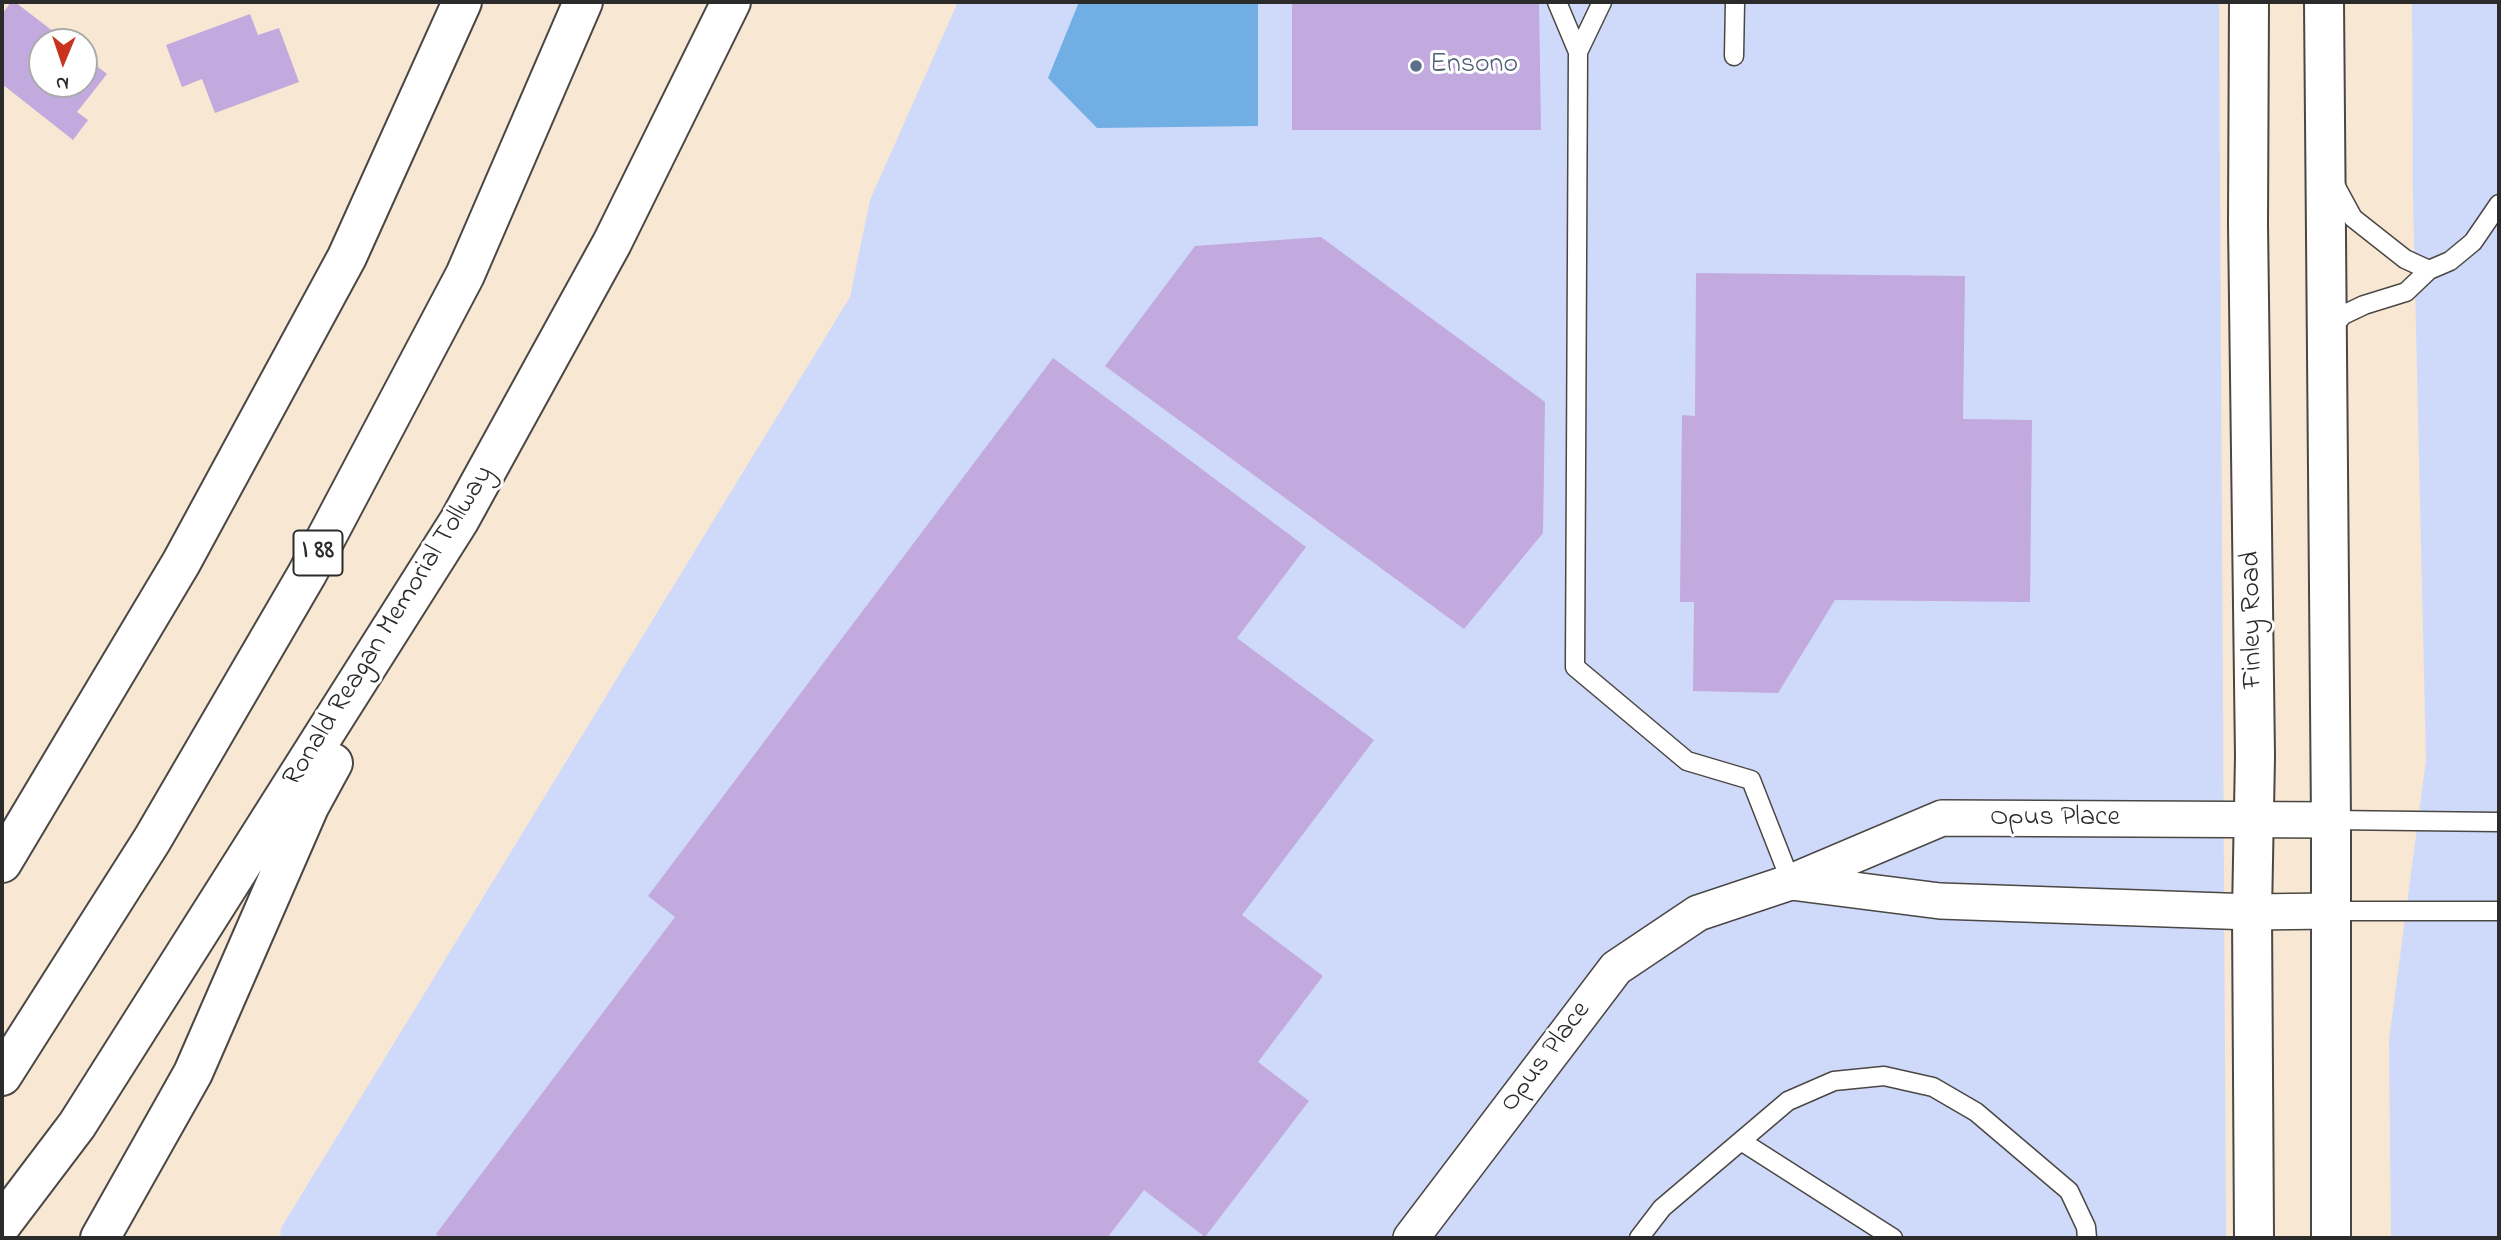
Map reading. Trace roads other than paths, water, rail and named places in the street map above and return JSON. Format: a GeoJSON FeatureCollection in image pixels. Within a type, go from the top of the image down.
{"type":"FeatureCollection","features":[{"type":"Feature","properties":{"kind":"main road"},"geometry":{"type":"LineString","coordinates":[[2,863],[181,563],[347,257],[462,2]]}},
{"type":"Feature","properties":{"kind":"main road","name":"I 88"},"geometry":{"type":"LineString","coordinates":[[2,1076],[152,840],[307,575],[465,275],[583,2]]}},
{"type":"Feature","properties":{"kind":"main road","name":"Ronald Reagan Memorial Tollway"},"geometry":{"type":"LineString","coordinates":[[2,1224],[77,1125],[459,521],[612,243],[731,2]]}},
{"type":"Feature","properties":{"kind":"main road","name":"Finley Road"},"geometry":{"type":"LineString","coordinates":[[2249,2],[2248,224],[2255,757],[2252,912],[2254,1238]]}},
{"type":"Feature","properties":{"kind":"main road"},"geometry":{"type":"LineString","coordinates":[[2325,2],[2331,1238]]}},
{"type":"Feature","properties":{"kind":"main road"},"geometry":{"type":"LineString","coordinates":[[100,1238],[193,1073],[309,807],[459,521]]}},
{"type":"Feature","properties":{"kind":"street","name":"Opus Place"},"geometry":{"type":"LineString","coordinates":[[1411,1238],[1616,968],[1698,913],[1791,882],[1942,818],[2331,821]]}},
{"type":"Feature","properties":{"kind":"street","name":"Opus Place"},"geometry":{"type":"LineString","coordinates":[[1791,882],[1940,901],[2252,912],[2331,911]]}},
{"type":"Feature","properties":{"kind":"lane"},"geometry":{"type":"LineString","coordinates":[[1557,2],[1578,52],[1575,667],[1687,761],[1751,780],[1791,882]]}},
{"type":"Feature","properties":{"kind":"lane"},"geometry":{"type":"LineString","coordinates":[[1578,52],[1602,2]]}},
{"type":"Feature","properties":{"kind":"lane"},"geometry":{"type":"LineString","coordinates":[[1734,56],[1735,2]]}},
{"type":"Feature","properties":{"kind":"lane"},"geometry":{"type":"LineString","coordinates":[[2326,170],[2353,218],[2405,259],[2429,270]]}},
{"type":"Feature","properties":{"kind":"lane"},"geometry":{"type":"LineString","coordinates":[[2327,334],[2343,315],[2364,305],[2406,292],[2429,270],[2450,261],[2473,242],[2499,204]]}},
{"type":"Feature","properties":{"kind":"lane"},"geometry":{"type":"LineString","coordinates":[[2331,821],[2499,822]]}},
{"type":"Feature","properties":{"kind":"lane"},"geometry":{"type":"LineString","coordinates":[[2331,911],[2499,911]]}},
{"type":"Feature","properties":{"kind":"lane"},"geometry":{"type":"LineString","coordinates":[[1639,1238],[1662,1208],[1787,1101],[1834,1081],[1884,1076],[1933,1087],[1976,1112],[2069,1191],[2086,1227],[2087,1238]]}},
{"type":"Feature","properties":{"kind":"lane"},"geometry":{"type":"LineString","coordinates":[[1741,1140],[1893,1238]]}},
{"type":"Feature","properties":{"kind":"water"},"geometry":{"type":"Polygon","coordinates":[[[1079,2],[1258,2],[1258,126],[1097,128],[1048,78],[1079,2]]]}},
{"type":"Feature","properties":{"kind":"place","name":"Ensono"},"geometry":{"type":"Point","coordinates":[1416,66]}}]}
